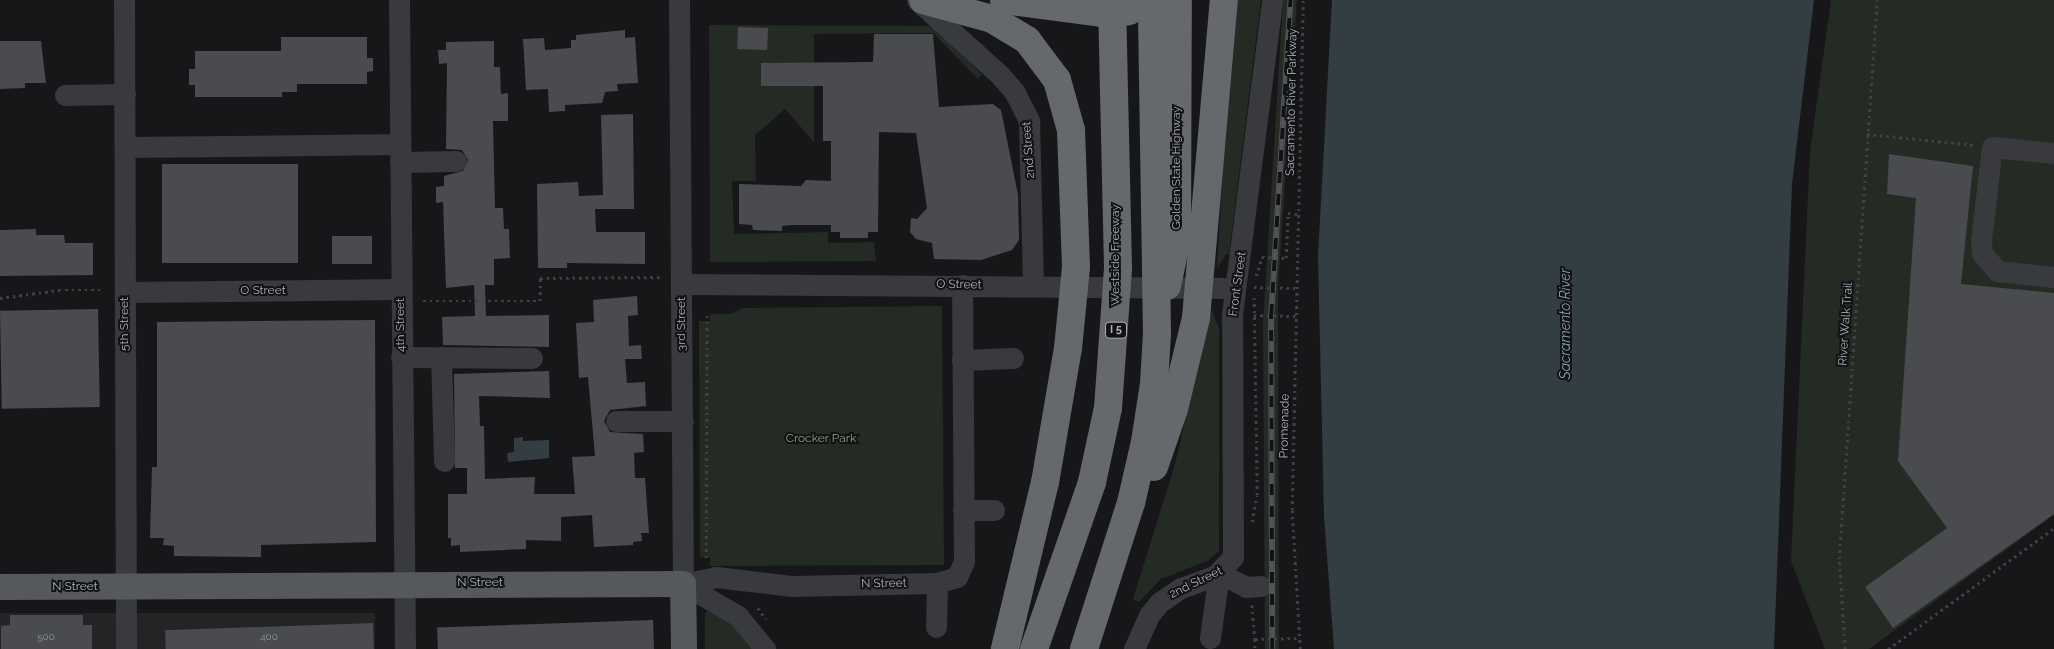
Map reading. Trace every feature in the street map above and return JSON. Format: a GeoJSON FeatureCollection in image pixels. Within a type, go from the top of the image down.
{"type":"FeatureCollection","features":[{"type":"Feature","properties":{"kind":"highway"},"geometry":{"type":"LineString","coordinates":[[923,0],[992,19],[1027,40],[1057,80],[1071,130],[1076,267],[1068,348],[1045,482],[1004,649]]}},
{"type":"Feature","properties":{"kind":"highway"},"geometry":{"type":"LineString","coordinates":[[1004,0],[1054,7],[1127,12],[1168,0]]}},
{"type":"Feature","properties":{"kind":"highway","name":"Westside Freeway"},"geometry":{"type":"LineString","coordinates":[[1034,649],[1092,482],[1108,408],[1118,267],[1112,0]]}},
{"type":"Feature","properties":{"kind":"highway"},"geometry":{"type":"LineString","coordinates":[[1084,649],[1114,558],[1145,442],[1157,334],[1152,0]]}},
{"type":"Feature","properties":{"kind":"highway","name":"Golden State Highway"},"geometry":{"type":"LineString","coordinates":[[1157,334],[1177,238],[1178,0]]}},
{"type":"Feature","properties":{"kind":"highway"},"geometry":{"type":"LineString","coordinates":[[1114,558],[1146,489],[1174,409],[1196,318],[1224,0]]}},
{"type":"Feature","properties":{"kind":"main road","name":"N Street"},"geometry":{"type":"LineString","coordinates":[[0,587],[684,584]]}},
{"type":"Feature","properties":{"kind":"main road","name":"3rd Street"},"geometry":{"type":"LineString","coordinates":[[684,584],[684,649]]}},
{"type":"Feature","properties":{"kind":"street","name":"5th Street"},"geometry":{"type":"LineString","coordinates":[[124,0],[126,649]]}},
{"type":"Feature","properties":{"kind":"street","name":"4th Street"},"geometry":{"type":"LineString","coordinates":[[399,0],[405,649]]}},
{"type":"Feature","properties":{"kind":"street","name":"3rd Street"},"geometry":{"type":"LineString","coordinates":[[679,0],[673,280],[683,421],[684,584]]}},
{"type":"Feature","properties":{"kind":"street","name":"2nd Street"},"geometry":{"type":"LineString","coordinates":[[917,0],[1004,80],[1014,91],[1029,121],[1033,286]]}},
{"type":"Feature","properties":{"kind":"street","name":"Front Street"},"geometry":{"type":"LineString","coordinates":[[1210,638],[1223,570],[1234,553],[1232,319],[1245,287],[1272,0]]}},
{"type":"Feature","properties":{"kind":"street"},"geometry":{"type":"LineString","coordinates":[[65,95],[125,94]]}},
{"type":"Feature","properties":{"kind":"street"},"geometry":{"type":"LineString","coordinates":[[125,147],[400,153],[456,161]]}},
{"type":"Feature","properties":{"kind":"street"},"geometry":{"type":"LineString","coordinates":[[2054,153],[1992,147],[1982,253],[1997,271],[2054,277]]}},
{"type":"Feature","properties":{"kind":"street","name":"O Street"},"geometry":{"type":"LineString","coordinates":[[673,280],[1033,286],[1245,287]]}},
{"type":"Feature","properties":{"kind":"street"},"geometry":{"type":"LineString","coordinates":[[962,285],[963,510],[994,510]]}},
{"type":"Feature","properties":{"kind":"street","name":"O Street"},"geometry":{"type":"LineString","coordinates":[[125,292],[401,289]]}},
{"type":"Feature","properties":{"kind":"street"},"geometry":{"type":"LineString","coordinates":[[401,357],[532,358]]}},
{"type":"Feature","properties":{"kind":"street"},"geometry":{"type":"LineString","coordinates":[[441,357],[444,461]]}},
{"type":"Feature","properties":{"kind":"street"},"geometry":{"type":"LineString","coordinates":[[962,360],[1013,358]]}},
{"type":"Feature","properties":{"kind":"street"},"geometry":{"type":"LineString","coordinates":[[616,421],[683,421]]}},
{"type":"Feature","properties":{"kind":"street","name":"N Street"},"geometry":{"type":"LineString","coordinates":[[684,584],[716,577],[783,585],[937,583],[957,577],[964,561],[963,510]]}},
{"type":"Feature","properties":{"kind":"street"},"geometry":{"type":"LineString","coordinates":[[1223,570],[1257,593]]}},
{"type":"Feature","properties":{"kind":"street","name":"2nd Street"},"geometry":{"type":"LineString","coordinates":[[1134,649],[1149,616],[1160,602],[1181,588],[1223,570]]}},
{"type":"Feature","properties":{"kind":"street"},"geometry":{"type":"LineString","coordinates":[[936,626],[937,583]]}},
{"type":"Feature","properties":{"kind":"street"},"geometry":{"type":"LineString","coordinates":[[684,584],[738,616],[765,649]]}},
{"type":"Feature","properties":{"kind":"path","name":"Sacramento River Parkway"},"geometry":{"type":"LineString","coordinates":[[1299,204],[1303,0]]}},
{"type":"Feature","properties":{"kind":"path","name":"River Walk Trail"},"geometry":{"type":"LineString","coordinates":[[1845,649],[1839,559],[1877,0]]}},
{"type":"Feature","properties":{"kind":"path"},"geometry":{"type":"LineString","coordinates":[[1867,134],[1992,147]]}},
{"type":"Feature","properties":{"kind":"path","name":"Promenade"},"geometry":{"type":"LineString","coordinates":[[1299,204],[1292,510],[1300,649]]}},
{"type":"Feature","properties":{"kind":"path"},"geometry":{"type":"LineString","coordinates":[[1251,526],[1258,495],[1255,315],[1245,287],[1262,257],[1286,258],[1288,213],[1299,214]]}},
{"type":"Feature","properties":{"kind":"path"},"geometry":{"type":"LineString","coordinates":[[423,301],[540,301],[540,278],[673,280]]}},
{"type":"Feature","properties":{"kind":"path"},"geometry":{"type":"LineString","coordinates":[[1245,287],[1297,288]]}},
{"type":"Feature","properties":{"kind":"path"},"geometry":{"type":"LineString","coordinates":[[0,298],[59,290],[100,290]]}},
{"type":"Feature","properties":{"kind":"path"},"geometry":{"type":"LineString","coordinates":[[1255,315],[1296,316]]}},
{"type":"Feature","properties":{"kind":"path"},"geometry":{"type":"LineString","coordinates":[[706,558],[707,316]]}},
{"type":"Feature","properties":{"kind":"path"},"geometry":{"type":"LineString","coordinates":[[1888,649],[2054,528]]}},
{"type":"Feature","properties":{"kind":"path"},"geometry":{"type":"LineString","coordinates":[[1255,649],[1257,593]]}},
{"type":"Feature","properties":{"kind":"path"},"geometry":{"type":"LineString","coordinates":[[1255,639],[1299,638]]}},
{"type":"Feature","properties":{"kind":"shaded area"},"geometry":{"type":"Polygon","coordinates":[[[0,613],[375,613],[375,649],[0,649],[0,613]]]}},
{"type":"Feature","properties":{"kind":"green space"},"geometry":{"type":"Polygon","coordinates":[[[1232,0],[1261,0],[1229,254],[1226,254],[1217,269],[1232,0]]]}},
{"type":"Feature","properties":{"kind":"green space"},"geometry":{"type":"Polygon","coordinates":[[[1283,0],[1297,0],[1278,289],[1279,649],[1265,649],[1263,323],[1283,0]]]}},
{"type":"Feature","properties":{"kind":"green space"},"geometry":{"type":"Polygon","coordinates":[[[1831,0],[2054,0],[2054,515],[1869,649],[1825,649],[1791,561],[1810,152],[1831,0]]]}},
{"type":"Feature","properties":{"kind":"green space"},"geometry":{"type":"Polygon","coordinates":[[[709,25],[928,26],[940,31],[982,75],[978,79],[933,33],[814,34],[814,142],[785,109],[755,135],[756,181],[732,181],[734,234],[828,232],[828,243],[874,242],[876,261],[710,262],[709,25]]]}},
{"type":"Feature","properties":{"kind":"green space","name":"Crocker Park"},"geometry":{"type":"Polygon","coordinates":[[[942,306],[944,565],[710,566],[710,557],[700,557],[699,321],[710,321],[710,314],[731,314],[743,308],[942,306]]]}},
{"type":"Feature","properties":{"kind":"green space"},"geometry":{"type":"Polygon","coordinates":[[[1211,309],[1219,328],[1219,551],[1207,561],[1161,579],[1139,602],[1133,599],[1175,464],[1211,309]]]}},
{"type":"Feature","properties":{"kind":"green space"},"geometry":{"type":"Polygon","coordinates":[[[711,609],[728,621],[753,649],[705,649],[705,613],[711,609]]]}},
{"type":"Feature","properties":{"kind":"water","name":"Sacramento River"},"geometry":{"type":"Polygon","coordinates":[[[1332,0],[1814,0],[1792,184],[1774,649],[1334,649],[1324,516],[1318,256],[1332,0]]]}},
{"type":"Feature","properties":{"kind":"water"},"geometry":{"type":"Polygon","coordinates":[[[523,437],[523,441],[549,440],[549,458],[508,462],[507,453],[514,452],[514,438],[523,437]]]}},
{"type":"Feature","properties":{"kind":"building"},"geometry":{"type":"Polygon","coordinates":[[[738,27],[768,28],[767,50],[737,49],[738,27]]]}},
{"type":"Feature","properties":{"kind":"building"},"geometry":{"type":"Polygon","coordinates":[[[625,30],[625,38],[635,37],[638,83],[617,84],[618,91],[605,92],[602,103],[565,105],[565,111],[549,112],[548,89],[526,90],[523,39],[544,38],[545,50],[571,48],[571,40],[576,40],[576,35],[625,30]]]}},
{"type":"Feature","properties":{"kind":"building"},"geometry":{"type":"Polygon","coordinates":[[[874,34],[933,34],[939,107],[993,104],[1001,110],[1018,195],[1019,240],[1012,250],[981,260],[934,259],[932,243],[916,239],[910,232],[911,218],[917,219],[927,208],[916,133],[879,132],[878,232],[868,232],[868,238],[840,238],[840,232],[831,232],[831,225],[782,226],[782,231],[753,230],[752,225],[739,224],[739,184],[801,186],[806,180],[831,181],[831,141],[823,141],[823,86],[761,86],[761,63],[873,62],[874,34]]]}},
{"type":"Feature","properties":{"kind":"building"},"geometry":{"type":"Polygon","coordinates":[[[281,37],[367,37],[367,58],[373,58],[373,71],[367,72],[367,84],[297,84],[297,92],[282,92],[282,97],[195,97],[195,85],[189,85],[189,69],[195,69],[195,51],[281,51],[281,37]]]}},
{"type":"Feature","properties":{"kind":"building"},"geometry":{"type":"Polygon","coordinates":[[[0,41],[41,41],[46,83],[25,83],[25,88],[0,89],[0,41]]]}},
{"type":"Feature","properties":{"kind":"building"},"geometry":{"type":"Polygon","coordinates":[[[494,41],[494,67],[500,67],[501,94],[508,93],[508,121],[493,121],[495,208],[503,208],[504,229],[509,229],[510,258],[494,259],[494,285],[485,285],[486,316],[549,315],[549,347],[443,345],[442,317],[475,316],[474,285],[446,288],[443,202],[436,203],[436,187],[444,186],[444,176],[463,171],[468,160],[462,150],[446,149],[447,63],[439,64],[438,50],[446,50],[446,42],[494,41]]]}},
{"type":"Feature","properties":{"kind":"building"},"geometry":{"type":"Polygon","coordinates":[[[633,114],[634,209],[595,209],[596,232],[645,232],[645,264],[567,263],[567,268],[538,268],[537,184],[578,182],[579,196],[603,195],[601,115],[633,114]]]}},
{"type":"Feature","properties":{"kind":"building"},"geometry":{"type":"Polygon","coordinates":[[[1889,154],[1973,166],[1961,284],[2054,293],[2054,514],[1893,628],[1865,587],[1947,528],[1898,461],[1916,198],[1887,194],[1889,154]]]}},
{"type":"Feature","properties":{"kind":"building"},"geometry":{"type":"Polygon","coordinates":[[[162,164],[298,164],[298,263],[162,263],[162,164]]]}},
{"type":"Feature","properties":{"kind":"building"},"geometry":{"type":"Polygon","coordinates":[[[36,229],[36,235],[64,235],[65,243],[93,243],[93,275],[0,276],[0,230],[36,229]]]}},
{"type":"Feature","properties":{"kind":"building"},"geometry":{"type":"Polygon","coordinates":[[[332,236],[372,236],[372,264],[332,264],[332,236]]]}},
{"type":"Feature","properties":{"kind":"building"},"geometry":{"type":"Polygon","coordinates":[[[637,296],[638,315],[628,316],[629,346],[641,345],[642,359],[625,359],[627,383],[645,382],[646,406],[610,410],[604,421],[610,432],[643,434],[644,452],[634,453],[635,478],[645,478],[649,533],[641,533],[642,541],[633,542],[633,545],[594,547],[592,515],[561,517],[561,541],[526,540],[526,549],[460,552],[460,545],[451,546],[451,538],[448,538],[448,494],[467,494],[467,468],[455,468],[454,374],[549,371],[550,398],[479,396],[480,426],[484,426],[485,479],[535,477],[534,494],[575,494],[572,457],[595,456],[588,377],[579,378],[576,323],[594,322],[593,300],[637,296]]]}},
{"type":"Feature","properties":{"kind":"building"},"geometry":{"type":"Polygon","coordinates":[[[98,309],[100,407],[2,409],[0,311],[98,309]]]}},
{"type":"Feature","properties":{"kind":"building"},"geometry":{"type":"Polygon","coordinates":[[[375,320],[376,542],[261,545],[261,557],[174,556],[174,546],[163,545],[164,538],[150,538],[152,467],[157,467],[157,322],[375,320]]]}},
{"type":"Feature","properties":{"kind":"building"},"geometry":{"type":"Polygon","coordinates":[[[10,615],[83,615],[83,625],[92,625],[92,649],[1,649],[1,626],[10,625],[10,615]]]}},
{"type":"Feature","properties":{"kind":"building"},"geometry":{"type":"Polygon","coordinates":[[[653,620],[654,649],[438,649],[437,628],[653,620]]]}},
{"type":"Feature","properties":{"kind":"building"},"geometry":{"type":"Polygon","coordinates":[[[373,623],[374,649],[166,649],[165,630],[373,623]]]}},
{"type":"Feature","properties":{"kind":"railway"},"geometry":{"type":"LineString","coordinates":[[1272,649],[1271,315],[1290,0]]}}]}
